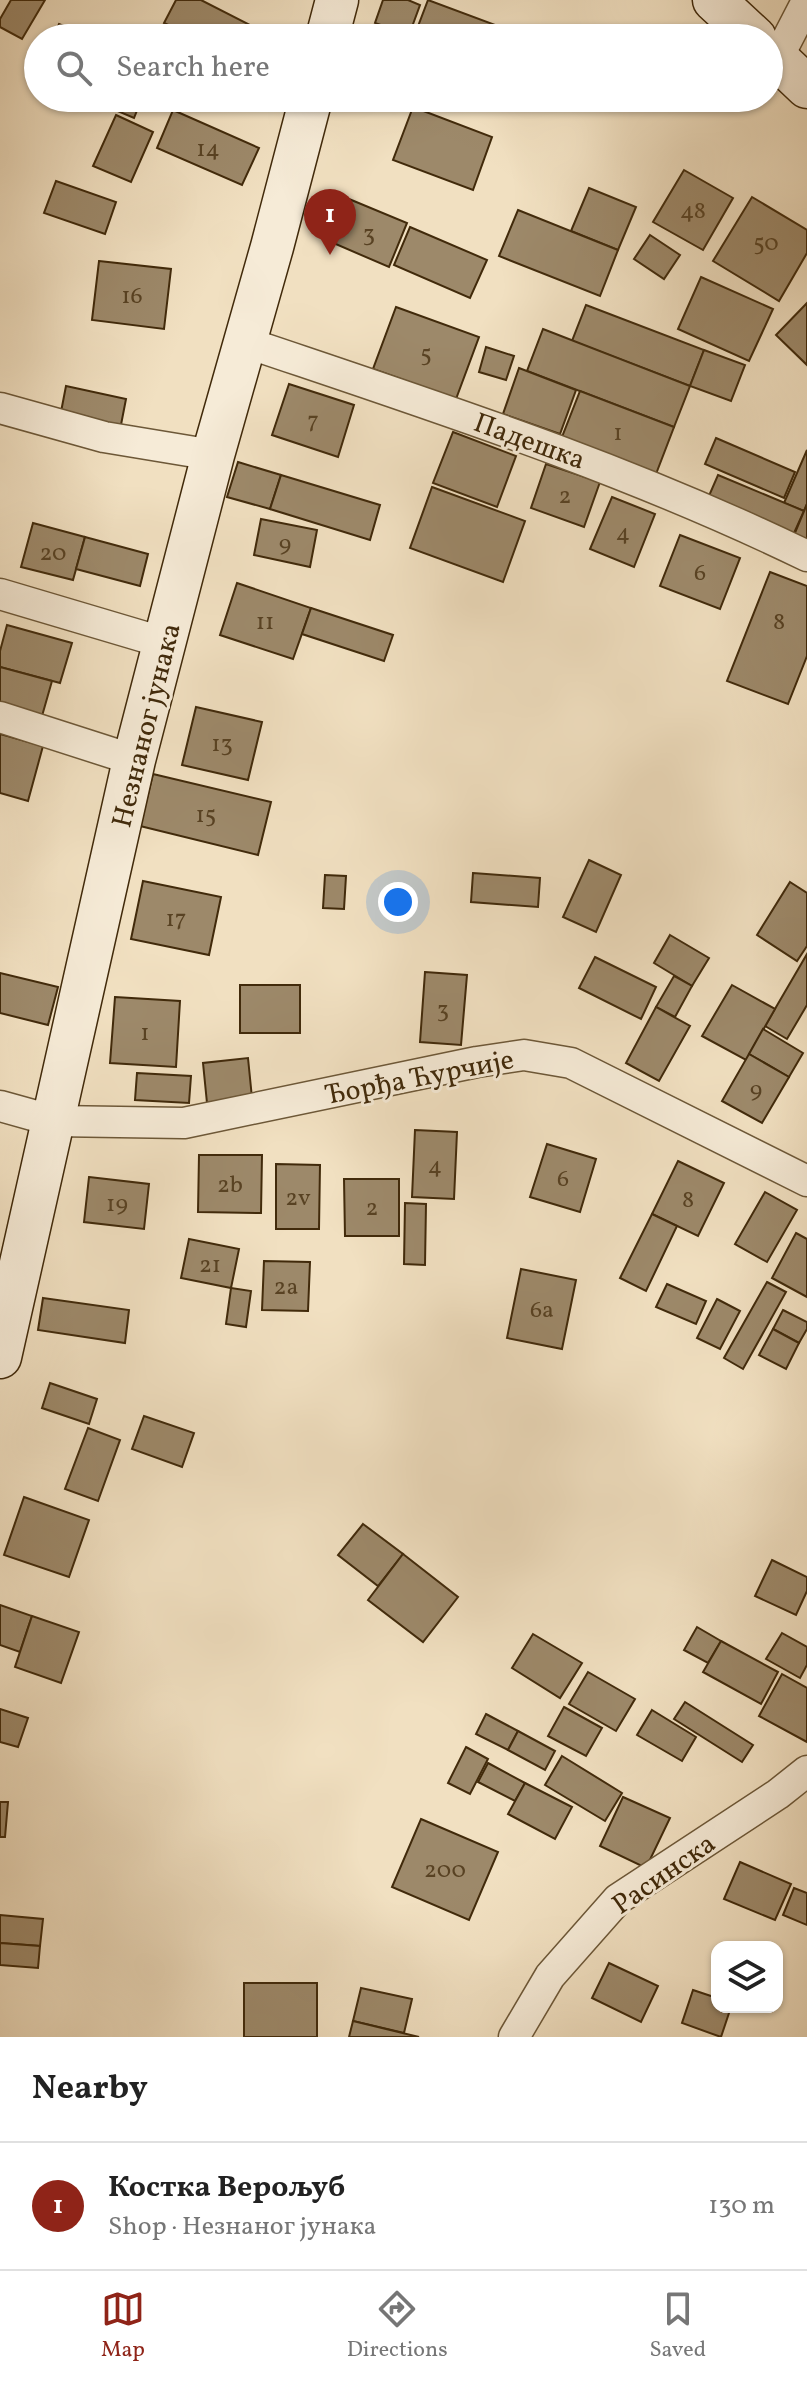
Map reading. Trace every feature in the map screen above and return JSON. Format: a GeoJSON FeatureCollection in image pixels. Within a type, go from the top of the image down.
{"type":"FeatureCollection","features":[{"type":"Feature","properties":{"kind":"street"},"geometry":{"type":"LineString","coordinates":[[331,24],[337,0]]}},
{"type":"Feature","properties":{"kind":"street"},"geometry":{"type":"LineString","coordinates":[[714,0],[740,24]]}},
{"type":"Feature","properties":{"kind":"street"},"geometry":{"type":"LineString","coordinates":[[783,30],[807,1]]}},
{"type":"Feature","properties":{"kind":"street"},"geometry":{"type":"LineString","coordinates":[[783,64],[807,87]]}},
{"type":"Feature","properties":{"kind":"street","name":"Незнаног јунака"},"geometry":{"type":"LineString","coordinates":[[0,1357],[134,760],[213,455],[307,112]]}},
{"type":"Feature","properties":{"kind":"street","name":"Падешка"},"geometry":{"type":"LineString","coordinates":[[245,342],[598,464],[807,556]]}},
{"type":"Feature","properties":{"kind":"street"},"geometry":{"type":"LineString","coordinates":[[0,408],[104,437],[213,455]]}},
{"type":"Feature","properties":{"kind":"street"},"geometry":{"type":"LineString","coordinates":[[0,594],[165,643]]}},
{"type":"Feature","properties":{"kind":"street"},"geometry":{"type":"LineString","coordinates":[[0,717],[134,760]]}},
{"type":"Feature","properties":{"kind":"street","name":"Ђорђа Ћурчије"},"geometry":{"type":"LineString","coordinates":[[0,1106],[54,1121],[184,1123],[524,1055],[571,1063],[807,1181]]}},
{"type":"Feature","properties":{"kind":"street","name":"Расинска"},"geometry":{"type":"LineString","coordinates":[[514,2037],[550,1976],[618,1899],[778,1794],[807,1771]]}},
{"type":"Feature","properties":{"kind":"building"},"geometry":{"type":"Polygon","coordinates":[[[11,0],[45,0],[31,24],[24,24],[22,39],[0,27],[0,19],[11,0]]]}},
{"type":"Feature","properties":{"kind":"building"},"geometry":{"type":"Polygon","coordinates":[[[176,0],[201,0],[248,24],[166,24],[176,0]]]}},
{"type":"Feature","properties":{"kind":"building"},"geometry":{"type":"Polygon","coordinates":[[[383,0],[408,0],[420,5],[413,24],[375,23],[383,0]]]}},
{"type":"Feature","properties":{"kind":"building"},"geometry":{"type":"Polygon","coordinates":[[[428,0],[493,24],[419,24],[428,0]]]}},
{"type":"Feature","properties":{"kind":"building"},"geometry":{"type":"Polygon","coordinates":[[[120,112],[136,112],[134,118],[120,112]]]}},
{"type":"Feature","properties":{"kind":"building"},"geometry":{"type":"Polygon","coordinates":[[[172,112],[178,112],[259,148],[242,185],[157,148],[172,112]]]}},
{"type":"Feature","properties":{"kind":"building"},"geometry":{"type":"Polygon","coordinates":[[[411,112],[426,112],[492,137],[473,190],[393,160],[411,112]]]}},
{"type":"Feature","properties":{"kind":"building"},"geometry":{"type":"Polygon","coordinates":[[[116,115],[153,132],[131,182],[93,166],[116,115]]]}},
{"type":"Feature","properties":{"kind":"building"},"geometry":{"type":"Polygon","coordinates":[[[684,170],[733,198],[703,250],[653,222],[684,170]]]}},
{"type":"Feature","properties":{"kind":"building"},"geometry":{"type":"Polygon","coordinates":[[[56,181],[116,202],[105,234],[44,213],[56,181]]]}},
{"type":"Feature","properties":{"kind":"building"},"geometry":{"type":"Polygon","coordinates":[[[589,188],[636,207],[618,250],[571,231],[589,188]]]}},
{"type":"Feature","properties":{"kind":"building"},"geometry":{"type":"Polygon","coordinates":[[[752,197],[807,230],[807,253],[779,301],[713,261],[752,197]]]}},
{"type":"Feature","properties":{"kind":"building"},"geometry":{"type":"Polygon","coordinates":[[[349,199],[407,223],[389,267],[331,242],[349,199]]]}},
{"type":"Feature","properties":{"kind":"building"},"geometry":{"type":"Polygon","coordinates":[[[518,210],[618,250],[600,296],[499,256],[518,210]]]}},
{"type":"Feature","properties":{"kind":"building"},"geometry":{"type":"Polygon","coordinates":[[[410,227],[487,260],[470,298],[394,265],[410,227]]]}},
{"type":"Feature","properties":{"kind":"building"},"geometry":{"type":"Polygon","coordinates":[[[650,235],[680,255],[664,279],[634,259],[650,235]]]}},
{"type":"Feature","properties":{"kind":"building"},"geometry":{"type":"Polygon","coordinates":[[[99,261],[171,269],[164,329],[92,320],[99,261]]]}},
{"type":"Feature","properties":{"kind":"building"},"geometry":{"type":"Polygon","coordinates":[[[701,277],[773,309],[749,361],[678,329],[701,277]]]}},
{"type":"Feature","properties":{"kind":"building"},"geometry":{"type":"Polygon","coordinates":[[[807,303],[807,365],[776,335],[807,303]]]}},
{"type":"Feature","properties":{"kind":"building"},"geometry":{"type":"Polygon","coordinates":[[[586,305],[704,350],[690,386],[572,341],[586,305]]]}},
{"type":"Feature","properties":{"kind":"building"},"geometry":{"type":"Polygon","coordinates":[[[396,307],[479,337],[456,399],[373,369],[396,307]]]}},
{"type":"Feature","properties":{"kind":"building"},"geometry":{"type":"Polygon","coordinates":[[[543,329],[690,386],[674,427],[527,371],[543,329]]]}},
{"type":"Feature","properties":{"kind":"building"},"geometry":{"type":"Polygon","coordinates":[[[486,347],[514,356],[506,380],[479,372],[486,347]]]}},
{"type":"Feature","properties":{"kind":"building"},"geometry":{"type":"Polygon","coordinates":[[[704,350],[745,365],[731,401],[690,386],[704,350]]]}},
{"type":"Feature","properties":{"kind":"building"},"geometry":{"type":"Polygon","coordinates":[[[519,368],[576,390],[560,434],[503,414],[519,368]]]}},
{"type":"Feature","properties":{"kind":"building"},"geometry":{"type":"Polygon","coordinates":[[[289,384],[354,405],[338,457],[272,435],[289,384]]]}},
{"type":"Feature","properties":{"kind":"building"},"geometry":{"type":"Polygon","coordinates":[[[66,386],[126,399],[120,430],[60,417],[66,386]]]}},
{"type":"Feature","properties":{"kind":"building"},"geometry":{"type":"Polygon","coordinates":[[[580,391],[674,427],[656,474],[562,437],[580,391]]]}},
{"type":"Feature","properties":{"kind":"building"},"geometry":{"type":"Polygon","coordinates":[[[453,432],[516,456],[497,507],[433,483],[453,432]]]}},
{"type":"Feature","properties":{"kind":"building"},"geometry":{"type":"Polygon","coordinates":[[[716,438],[795,472],[784,498],[705,464],[716,438]]]}},
{"type":"Feature","properties":{"kind":"building"},"geometry":{"type":"Polygon","coordinates":[[[807,450],[807,504],[804,511],[784,503],[807,450]]]}},
{"type":"Feature","properties":{"kind":"building"},"geometry":{"type":"Polygon","coordinates":[[[238,462],[281,475],[270,509],[227,497],[238,462]]]}},
{"type":"Feature","properties":{"kind":"building"},"geometry":{"type":"Polygon","coordinates":[[[546,464],[600,482],[584,527],[531,508],[546,464]]]}},
{"type":"Feature","properties":{"kind":"building"},"geometry":{"type":"Polygon","coordinates":[[[281,475],[380,505],[370,540],[270,509],[281,475]]]}},
{"type":"Feature","properties":{"kind":"building"},"geometry":{"type":"Polygon","coordinates":[[[718,475],[804,511],[790,542],[705,505],[718,475]]]}},
{"type":"Feature","properties":{"kind":"building"},"geometry":{"type":"Polygon","coordinates":[[[432,487],[525,521],[503,582],[410,548],[432,487]]]}},
{"type":"Feature","properties":{"kind":"building"},"geometry":{"type":"Polygon","coordinates":[[[612,497],[655,514],[634,567],[590,549],[612,497]]]}},
{"type":"Feature","properties":{"kind":"building"},"geometry":{"type":"Polygon","coordinates":[[[807,504],[807,546],[792,540],[807,504]]]}},
{"type":"Feature","properties":{"kind":"building"},"geometry":{"type":"Polygon","coordinates":[[[261,519],[317,530],[310,567],[254,555],[261,519]]]}},
{"type":"Feature","properties":{"kind":"building"},"geometry":{"type":"Polygon","coordinates":[[[33,523],[85,537],[73,580],[21,567],[33,523]]]}},
{"type":"Feature","properties":{"kind":"building"},"geometry":{"type":"Polygon","coordinates":[[[680,535],[740,558],[720,609],[660,586],[680,535]]]}},
{"type":"Feature","properties":{"kind":"building"},"geometry":{"type":"Polygon","coordinates":[[[85,537],[148,554],[140,586],[76,569],[85,537]]]}},
{"type":"Feature","properties":{"kind":"building"},"geometry":{"type":"Polygon","coordinates":[[[770,572],[807,586],[807,656],[788,704],[727,681],[770,572]]]}},
{"type":"Feature","properties":{"kind":"building"},"geometry":{"type":"Polygon","coordinates":[[[237,583],[311,608],[293,659],[220,635],[237,583]]]}},
{"type":"Feature","properties":{"kind":"building"},"geometry":{"type":"Polygon","coordinates":[[[311,608],[393,635],[384,661],[302,634],[311,608]]]}},
{"type":"Feature","properties":{"kind":"building"},"geometry":{"type":"Polygon","coordinates":[[[7,625],[72,643],[60,683],[0,667],[0,651],[7,625]]]}},
{"type":"Feature","properties":{"kind":"building"},"geometry":{"type":"Polygon","coordinates":[[[0,667],[52,681],[40,723],[0,712],[0,667]]]}},
{"type":"Feature","properties":{"kind":"building"},"geometry":{"type":"Polygon","coordinates":[[[196,707],[262,722],[248,780],[182,765],[196,707]]]}},
{"type":"Feature","properties":{"kind":"building"},"geometry":{"type":"Polygon","coordinates":[[[0,734],[43,746],[28,801],[0,793],[0,734]]]}},
{"type":"Feature","properties":{"kind":"building"},"geometry":{"type":"Polygon","coordinates":[[[153,774],[271,802],[258,855],[140,826],[153,774]]]}},
{"type":"Feature","properties":{"kind":"building"},"geometry":{"type":"Polygon","coordinates":[[[589,860],[621,875],[596,932],[563,917],[589,860]]]}},
{"type":"Feature","properties":{"kind":"building"},"geometry":{"type":"Polygon","coordinates":[[[473,873],[540,878],[538,907],[471,902],[473,873]]]}},
{"type":"Feature","properties":{"kind":"building"},"geometry":{"type":"Polygon","coordinates":[[[325,875],[346,876],[344,909],[323,908],[325,875]]]}},
{"type":"Feature","properties":{"kind":"building"},"geometry":{"type":"Polygon","coordinates":[[[143,881],[221,897],[209,955],[131,939],[143,881]]]}},
{"type":"Feature","properties":{"kind":"building"},"geometry":{"type":"Polygon","coordinates":[[[790,882],[807,893],[807,946],[797,961],[757,935],[790,882]]]}},
{"type":"Feature","properties":{"kind":"building"},"geometry":{"type":"Polygon","coordinates":[[[670,935],[709,958],[692,986],[654,963],[670,935]]]}},
{"type":"Feature","properties":{"kind":"building"},"geometry":{"type":"Polygon","coordinates":[[[807,954],[807,1005],[787,1039],[765,1026],[807,954]]]}},
{"type":"Feature","properties":{"kind":"building"},"geometry":{"type":"Polygon","coordinates":[[[595,957],[656,987],[641,1019],[579,988],[595,957]]]}},
{"type":"Feature","properties":{"kind":"building"},"geometry":{"type":"Polygon","coordinates":[[[425,972],[467,975],[461,1045],[420,1042],[425,972]]]}},
{"type":"Feature","properties":{"kind":"building"},"geometry":{"type":"Polygon","coordinates":[[[0,973],[58,987],[48,1025],[0,1013],[0,973]]]}},
{"type":"Feature","properties":{"kind":"building"},"geometry":{"type":"Polygon","coordinates":[[[674,976],[692,986],[675,1017],[656,1007],[674,976]]]}},
{"type":"Feature","properties":{"kind":"building"},"geometry":{"type":"Polygon","coordinates":[[[240,985],[300,985],[300,1033],[240,1033],[240,985]]]}},
{"type":"Feature","properties":{"kind":"building"},"geometry":{"type":"Polygon","coordinates":[[[732,985],[775,1009],[746,1060],[702,1036],[732,985]]]}},
{"type":"Feature","properties":{"kind":"building"},"geometry":{"type":"Polygon","coordinates":[[[115,997],[180,1001],[176,1067],[110,1063],[115,997]]]}},
{"type":"Feature","properties":{"kind":"building"},"geometry":{"type":"Polygon","coordinates":[[[656,1007],[690,1026],[659,1081],[626,1063],[656,1007]]]}},
{"type":"Feature","properties":{"kind":"building"},"geometry":{"type":"Polygon","coordinates":[[[763,1029],[803,1053],[789,1077],[749,1054],[763,1029]]]}},
{"type":"Feature","properties":{"kind":"building"},"geometry":{"type":"Polygon","coordinates":[[[749,1054],[789,1077],[762,1123],[722,1101],[749,1054]]]}},
{"type":"Feature","properties":{"kind":"building"},"geometry":{"type":"Polygon","coordinates":[[[248,1058],[252,1098],[207,1103],[203,1063],[248,1058]]]}},
{"type":"Feature","properties":{"kind":"building"},"geometry":{"type":"Polygon","coordinates":[[[137,1073],[191,1076],[189,1103],[135,1100],[137,1073]]]}},
{"type":"Feature","properties":{"kind":"building"},"geometry":{"type":"Polygon","coordinates":[[[415,1130],[457,1132],[454,1199],[412,1197],[415,1130]]]}},
{"type":"Feature","properties":{"kind":"building"},"geometry":{"type":"Polygon","coordinates":[[[547,1144],[596,1159],[580,1212],[530,1197],[547,1144]]]}},
{"type":"Feature","properties":{"kind":"building"},"geometry":{"type":"Polygon","coordinates":[[[199,1155],[262,1155],[261,1213],[198,1212],[199,1155]]]}},
{"type":"Feature","properties":{"kind":"building"},"geometry":{"type":"Polygon","coordinates":[[[678,1161],[724,1183],[698,1236],[652,1214],[678,1161]]]}},
{"type":"Feature","properties":{"kind":"building"},"geometry":{"type":"Polygon","coordinates":[[[276,1164],[320,1165],[319,1229],[276,1229],[276,1164]]]}},
{"type":"Feature","properties":{"kind":"building"},"geometry":{"type":"Polygon","coordinates":[[[89,1177],[149,1184],[144,1229],[84,1222],[89,1177]]]}},
{"type":"Feature","properties":{"kind":"building"},"geometry":{"type":"Polygon","coordinates":[[[344,1179],[399,1179],[399,1236],[345,1236],[344,1179]]]}},
{"type":"Feature","properties":{"kind":"building"},"geometry":{"type":"Polygon","coordinates":[[[765,1192],[797,1210],[767,1262],[735,1244],[765,1192]]]}},
{"type":"Feature","properties":{"kind":"building"},"geometry":{"type":"Polygon","coordinates":[[[405,1203],[426,1204],[425,1265],[404,1264],[405,1203]]]}},
{"type":"Feature","properties":{"kind":"building"},"geometry":{"type":"Polygon","coordinates":[[[652,1214],[677,1226],[646,1291],[620,1278],[652,1214]]]}},
{"type":"Feature","properties":{"kind":"building"},"geometry":{"type":"Polygon","coordinates":[[[796,1233],[807,1239],[807,1297],[772,1278],[796,1233]]]}},
{"type":"Feature","properties":{"kind":"building"},"geometry":{"type":"Polygon","coordinates":[[[189,1239],[239,1249],[231,1288],[181,1278],[189,1239]]]}},
{"type":"Feature","properties":{"kind":"building"},"geometry":{"type":"Polygon","coordinates":[[[264,1261],[310,1262],[308,1311],[262,1310],[264,1261]]]}},
{"type":"Feature","properties":{"kind":"building"},"geometry":{"type":"Polygon","coordinates":[[[521,1269],[576,1280],[562,1349],[507,1338],[521,1269]]]}},
{"type":"Feature","properties":{"kind":"building"},"geometry":{"type":"Polygon","coordinates":[[[767,1282],[786,1292],[743,1369],[724,1358],[767,1282]]]}},
{"type":"Feature","properties":{"kind":"building"},"geometry":{"type":"Polygon","coordinates":[[[667,1284],[706,1301],[696,1324],[656,1307],[667,1284]]]}},
{"type":"Feature","properties":{"kind":"building"},"geometry":{"type":"Polygon","coordinates":[[[231,1288],[251,1291],[246,1327],[226,1324],[231,1288]]]}},
{"type":"Feature","properties":{"kind":"building"},"geometry":{"type":"Polygon","coordinates":[[[43,1298],[129,1310],[125,1343],[38,1330],[43,1298]]]}},
{"type":"Feature","properties":{"kind":"building"},"geometry":{"type":"Polygon","coordinates":[[[717,1299],[740,1311],[720,1349],[697,1338],[717,1299]]]}},
{"type":"Feature","properties":{"kind":"building"},"geometry":{"type":"Polygon","coordinates":[[[783,1310],[807,1322],[807,1329],[799,1343],[773,1329],[783,1310]]]}},
{"type":"Feature","properties":{"kind":"building"},"geometry":{"type":"Polygon","coordinates":[[[773,1329],[799,1343],[786,1369],[759,1355],[773,1329]]]}},
{"type":"Feature","properties":{"kind":"building"},"geometry":{"type":"Polygon","coordinates":[[[50,1383],[97,1399],[89,1424],[42,1408],[50,1383]]]}},
{"type":"Feature","properties":{"kind":"building"},"geometry":{"type":"Polygon","coordinates":[[[144,1416],[194,1433],[182,1467],[132,1449],[144,1416]]]}},
{"type":"Feature","properties":{"kind":"building"},"geometry":{"type":"Polygon","coordinates":[[[88,1428],[120,1440],[98,1501],[65,1489],[88,1428]]]}},
{"type":"Feature","properties":{"kind":"building"},"geometry":{"type":"Polygon","coordinates":[[[24,1497],[89,1520],[69,1577],[4,1555],[24,1497]]]}},
{"type":"Feature","properties":{"kind":"building"},"geometry":{"type":"Polygon","coordinates":[[[363,1524],[403,1554],[378,1586],[338,1555],[363,1524]]]}},
{"type":"Feature","properties":{"kind":"building"},"geometry":{"type":"Polygon","coordinates":[[[403,1554],[458,1597],[423,1642],[368,1600],[403,1554]]]}},
{"type":"Feature","properties":{"kind":"building"},"geometry":{"type":"Polygon","coordinates":[[[772,1560],[807,1577],[807,1591],[796,1615],[755,1596],[772,1560]]]}},
{"type":"Feature","properties":{"kind":"building"},"geometry":{"type":"Polygon","coordinates":[[[0,1605],[32,1616],[20,1652],[0,1645],[0,1605]]]}},
{"type":"Feature","properties":{"kind":"building"},"geometry":{"type":"Polygon","coordinates":[[[32,1616],[79,1632],[61,1683],[15,1667],[32,1616]]]}},
{"type":"Feature","properties":{"kind":"building"},"geometry":{"type":"Polygon","coordinates":[[[697,1627],[721,1641],[708,1663],[684,1650],[697,1627]]]}},
{"type":"Feature","properties":{"kind":"building"},"geometry":{"type":"Polygon","coordinates":[[[782,1633],[807,1647],[807,1665],[800,1678],[766,1659],[782,1633]]]}},
{"type":"Feature","properties":{"kind":"building"},"geometry":{"type":"Polygon","coordinates":[[[533,1634],[582,1663],[560,1698],[512,1668],[533,1634]]]}},
{"type":"Feature","properties":{"kind":"building"},"geometry":{"type":"Polygon","coordinates":[[[721,1641],[778,1672],[761,1704],[703,1672],[721,1641]]]}},
{"type":"Feature","properties":{"kind":"building"},"geometry":{"type":"Polygon","coordinates":[[[588,1672],[635,1699],[616,1731],[569,1704],[588,1672]]]}},
{"type":"Feature","properties":{"kind":"building"},"geometry":{"type":"Polygon","coordinates":[[[782,1674],[807,1688],[807,1742],[759,1716],[782,1674]]]}},
{"type":"Feature","properties":{"kind":"building"},"geometry":{"type":"Polygon","coordinates":[[[685,1702],[753,1745],[742,1762],[674,1719],[685,1702]]]}},
{"type":"Feature","properties":{"kind":"building"},"geometry":{"type":"Polygon","coordinates":[[[564,1707],[602,1728],[586,1756],[548,1736],[564,1707]]]}},
{"type":"Feature","properties":{"kind":"building"},"geometry":{"type":"Polygon","coordinates":[[[0,1709],[28,1718],[18,1747],[0,1742],[0,1709]]]}},
{"type":"Feature","properties":{"kind":"building"},"geometry":{"type":"Polygon","coordinates":[[[652,1710],[696,1737],[682,1761],[637,1735],[652,1710]]]}},
{"type":"Feature","properties":{"kind":"building"},"geometry":{"type":"Polygon","coordinates":[[[486,1714],[518,1731],[508,1750],[476,1734],[486,1714]]]}},
{"type":"Feature","properties":{"kind":"building"},"geometry":{"type":"Polygon","coordinates":[[[518,1731],[555,1751],[545,1770],[508,1750],[518,1731]]]}},
{"type":"Feature","properties":{"kind":"building"},"geometry":{"type":"Polygon","coordinates":[[[466,1747],[488,1759],[470,1794],[448,1783],[466,1747]]]}},
{"type":"Feature","properties":{"kind":"building"},"geometry":{"type":"Polygon","coordinates":[[[562,1756],[622,1793],[605,1821],[545,1785],[562,1756]]]}},
{"type":"Feature","properties":{"kind":"building"},"geometry":{"type":"Polygon","coordinates":[[[488,1763],[525,1783],[515,1801],[478,1782],[488,1763]]]}},
{"type":"Feature","properties":{"kind":"building"},"geometry":{"type":"Polygon","coordinates":[[[525,1783],[572,1807],[555,1839],[508,1814],[525,1783]]]}},
{"type":"Feature","properties":{"kind":"building"},"geometry":{"type":"Polygon","coordinates":[[[623,1797],[670,1818],[646,1868],[600,1846],[623,1797]]]}},
{"type":"Feature","properties":{"kind":"building"},"geometry":{"type":"Polygon","coordinates":[[[0,1802],[8,1802],[5,1837],[0,1837],[0,1802]]]}},
{"type":"Feature","properties":{"kind":"building"},"geometry":{"type":"Polygon","coordinates":[[[421,1819],[498,1852],[469,1920],[392,1887],[421,1819]]]}},
{"type":"Feature","properties":{"kind":"building"},"geometry":{"type":"Polygon","coordinates":[[[740,1862],[791,1884],[775,1920],[724,1899],[740,1862]]]}},
{"type":"Feature","properties":{"kind":"building"},"geometry":{"type":"Polygon","coordinates":[[[794,1888],[807,1893],[807,1925],[783,1915],[794,1888]]]}},
{"type":"Feature","properties":{"kind":"building"},"geometry":{"type":"Polygon","coordinates":[[[0,1915],[43,1919],[40,1946],[0,1943],[0,1915]]]}},
{"type":"Feature","properties":{"kind":"building"},"geometry":{"type":"Polygon","coordinates":[[[0,1943],[40,1946],[38,1968],[0,1965],[0,1943]]]}},
{"type":"Feature","properties":{"kind":"building"},"geometry":{"type":"Polygon","coordinates":[[[609,1963],[658,1986],[641,2022],[592,1998],[609,1963]]]}},
{"type":"Feature","properties":{"kind":"building"},"geometry":{"type":"Polygon","coordinates":[[[244,1983],[317,1983],[317,2037],[244,2037],[244,1983]]]}},
{"type":"Feature","properties":{"kind":"building"},"geometry":{"type":"Polygon","coordinates":[[[361,1988],[412,1999],[404,2033],[353,2021],[361,1988]]]}},
{"type":"Feature","properties":{"kind":"building"},"geometry":{"type":"Polygon","coordinates":[[[693,1990],[711,1996],[711,2013],[729,2013],[721,2037],[682,2023],[693,1990]]]}},
{"type":"Feature","properties":{"kind":"building"},"geometry":{"type":"Polygon","coordinates":[[[353,2021],[419,2037],[349,2037],[353,2021]]]}},
{"type":"Feature","properties":{"kind":"place","name":"Костка Верољуб"},"geometry":{"type":"Point","coordinates":[330,255]}}]}
